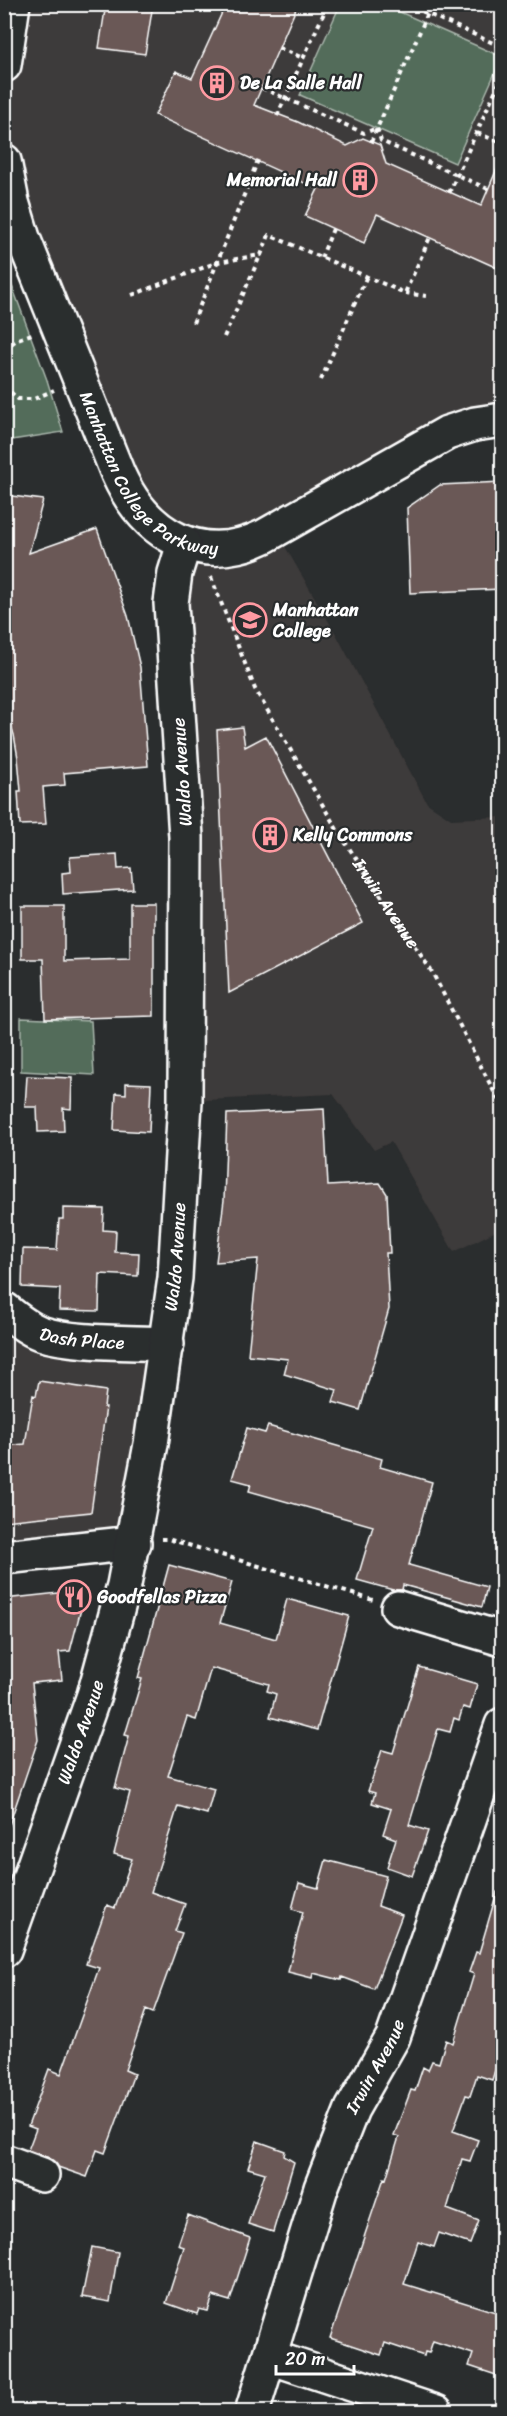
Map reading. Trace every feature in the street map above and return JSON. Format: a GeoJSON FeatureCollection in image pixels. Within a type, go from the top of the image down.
{"type":"FeatureCollection","features":[{"type":"Feature","properties":{"kind":"street"},"geometry":{"type":"LineString","coordinates":[[4,65],[13,4]]}},
{"type":"Feature","properties":{"kind":"street","name":"Manhattan College Parkway"},"geometry":{"type":"LineString","coordinates":[[4,161],[12,202],[23,238],[123,487],[147,519],[158,529],[184,544],[203,549],[244,546],[266,536],[447,433],[475,424],[502,420]]}},
{"type":"Feature","properties":{"kind":"street","name":"Waldo Avenue"},"geometry":{"type":"LineString","coordinates":[[4,1950],[94,1695],[124,1585],[134,1543],[167,1344],[175,1278],[185,1101],[186,837],[171,603],[175,573],[184,544]]}},
{"type":"Feature","properties":{"kind":"street","name":"Dash Place"},"geometry":{"type":"LineString","coordinates":[[4,1309],[37,1332],[60,1338],[167,1344]]}},
{"type":"Feature","properties":{"kind":"street"},"geometry":{"type":"LineString","coordinates":[[4,1557],[134,1543]]}},
{"type":"Feature","properties":{"kind":"street"},"geometry":{"type":"LineString","coordinates":[[398,1608],[502,1640]]}},
{"type":"Feature","properties":{"kind":"street","name":"Irwin Avenue"},"geometry":{"type":"LineString","coordinates":[[252,2412],[321,2188],[352,2109],[393,2037],[502,1725]]}},
{"type":"Feature","properties":{"kind":"street"},"geometry":{"type":"LineString","coordinates":[[4,2162],[42,2175]]}},
{"type":"Feature","properties":{"kind":"street"},"geometry":{"type":"LineString","coordinates":[[270,2356],[436,2412]]}},
{"type":"Feature","properties":{"kind":"path"},"geometry":{"type":"LineString","coordinates":[[406,4],[502,47]]}},
{"type":"Feature","properties":{"kind":"path"},"geometry":{"type":"LineString","coordinates":[[371,142],[432,4]]}},
{"type":"Feature","properties":{"kind":"path"},"geometry":{"type":"LineString","coordinates":[[483,4],[499,12],[502,4]]}},
{"type":"Feature","properties":{"kind":"path"},"geometry":{"type":"LineString","coordinates":[[277,116],[327,5]]}},
{"type":"Feature","properties":{"kind":"path"},"geometry":{"type":"LineString","coordinates":[[279,48],[303,58]]}},
{"type":"Feature","properties":{"kind":"path"},"geometry":{"type":"LineString","coordinates":[[449,194],[502,79]]}},
{"type":"Feature","properties":{"kind":"path"},"geometry":{"type":"LineString","coordinates":[[262,87],[364,133],[377,128]]}},
{"type":"Feature","properties":{"kind":"path"},"geometry":{"type":"LineString","coordinates":[[377,128],[381,141],[488,189]]}},
{"type":"Feature","properties":{"kind":"path"},"geometry":{"type":"LineString","coordinates":[[477,133],[502,143]]}},
{"type":"Feature","properties":{"kind":"path"},"geometry":{"type":"LineString","coordinates":[[193,322],[258,160]]}},
{"type":"Feature","properties":{"kind":"path"},"geometry":{"type":"LineString","coordinates":[[321,258],[333,229]]}},
{"type":"Feature","properties":{"kind":"path"},"geometry":{"type":"LineString","coordinates":[[224,337],[269,235],[366,278],[405,293],[426,296]]}},
{"type":"Feature","properties":{"kind":"path"},"geometry":{"type":"LineString","coordinates":[[405,293],[431,235]]}},
{"type":"Feature","properties":{"kind":"path"},"geometry":{"type":"LineString","coordinates":[[132,295],[218,262],[261,255]]}},
{"type":"Feature","properties":{"kind":"path"},"geometry":{"type":"LineString","coordinates":[[321,380],[366,278]]}},
{"type":"Feature","properties":{"kind":"path"},"geometry":{"type":"LineString","coordinates":[[4,386],[18,399],[34,399],[57,388]]}},
{"type":"Feature","properties":{"kind":"path","name":"Irwin Avenue"},"geometry":{"type":"LineString","coordinates":[[211,570],[211,580],[255,689],[339,833],[432,972],[502,1107]]}},
{"type":"Feature","properties":{"kind":"path"},"geometry":{"type":"LineString","coordinates":[[168,1539],[398,1608]]}},
{"type":"Feature","properties":{"kind":"shaded area","name":"Manhattan College"},"geometry":{"type":"Polygon","coordinates":[[[13,5],[502,5],[502,420],[276,531],[337,636],[427,803],[451,819],[502,817],[502,1228],[454,1252],[391,1142],[374,1150],[333,1094],[185,1101],[175,573],[4,161],[4,65],[13,5]]]}},
{"type":"Feature","properties":{"kind":"shaded area"},"geometry":{"type":"Polygon","coordinates":[[[4,1309],[167,1344],[134,1543],[5,1557],[4,1309]]]}},
{"type":"Feature","properties":{"kind":"green space"},"geometry":{"type":"Polygon","coordinates":[[[340,5],[384,5],[502,57],[455,163],[300,95],[340,5]]]}},
{"type":"Feature","properties":{"kind":"green space"},"geometry":{"type":"Polygon","coordinates":[[[5,267],[47,380],[63,432],[5,441],[5,267]]]}},
{"type":"Feature","properties":{"kind":"green space"},"geometry":{"type":"Polygon","coordinates":[[[21,1018],[91,1021],[94,1075],[21,1071],[21,1018]]]}},
{"type":"Feature","properties":{"kind":"building"},"geometry":{"type":"Polygon","coordinates":[[[106,4],[153,4],[145,54],[99,48],[106,4]]]}},
{"type":"Feature","properties":{"kind":"building"},"geometry":{"type":"Polygon","coordinates":[[[226,4],[298,4],[254,105],[298,122],[347,146],[363,138],[380,145],[386,164],[481,206],[502,157],[502,270],[377,214],[364,243],[305,216],[318,189],[155,115],[176,71],[192,78],[226,4]]]}},
{"type":"Feature","properties":{"kind":"building"},"geometry":{"type":"Polygon","coordinates":[[[502,482],[502,589],[410,593],[407,508],[440,485],[502,482]]]}},
{"type":"Feature","properties":{"kind":"building"},"geometry":{"type":"Polygon","coordinates":[[[4,495],[43,500],[29,553],[97,529],[128,616],[140,667],[148,766],[64,773],[65,785],[43,787],[46,824],[20,825],[18,791],[21,791],[18,758],[4,703],[4,495]]]}},
{"type":"Feature","properties":{"kind":"building","name":"Kelly Commons"},"geometry":{"type":"Polygon","coordinates":[[[242,727],[245,747],[266,736],[363,923],[229,993],[217,730],[242,727]]]}},
{"type":"Feature","properties":{"kind":"building"},"geometry":{"type":"Polygon","coordinates":[[[117,854],[118,869],[131,868],[133,889],[63,894],[62,873],[71,872],[70,857],[117,854]]]}},
{"type":"Feature","properties":{"kind":"building"},"geometry":{"type":"Polygon","coordinates":[[[130,903],[154,903],[154,1016],[45,1019],[43,959],[22,959],[22,906],[64,906],[64,961],[130,959],[130,903]]]}},
{"type":"Feature","properties":{"kind":"building"},"geometry":{"type":"Polygon","coordinates":[[[27,1076],[72,1078],[71,1109],[63,1108],[64,1131],[38,1132],[37,1107],[25,1107],[27,1076]]]}},
{"type":"Feature","properties":{"kind":"building"},"geometry":{"type":"Polygon","coordinates":[[[126,1083],[151,1084],[149,1132],[114,1130],[116,1093],[126,1094],[126,1083]]]}},
{"type":"Feature","properties":{"kind":"building"},"geometry":{"type":"Polygon","coordinates":[[[324,1109],[328,1186],[380,1183],[387,1194],[390,1253],[386,1253],[389,1309],[360,1410],[333,1402],[337,1390],[284,1374],[288,1359],[248,1355],[258,1259],[216,1262],[224,1200],[227,1114],[324,1109]]]}},
{"type":"Feature","properties":{"kind":"building"},"geometry":{"type":"Polygon","coordinates":[[[63,1208],[104,1209],[103,1230],[116,1231],[115,1252],[139,1253],[138,1276],[100,1274],[99,1311],[59,1310],[60,1289],[22,1287],[23,1249],[57,1250],[59,1219],[63,1219],[63,1208]]]}},
{"type":"Feature","properties":{"kind":"building"},"geometry":{"type":"Polygon","coordinates":[[[39,1381],[106,1391],[104,1407],[106,1407],[91,1512],[4,1521],[4,1446],[25,1444],[33,1395],[36,1396],[39,1381]]]}},
{"type":"Feature","properties":{"kind":"building"},"geometry":{"type":"Polygon","coordinates":[[[268,1426],[382,1459],[380,1467],[432,1482],[409,1565],[487,1587],[482,1607],[403,1585],[402,1590],[393,1590],[357,1580],[373,1526],[249,1491],[251,1484],[232,1479],[247,1428],[265,1433],[268,1426]]]}},
{"type":"Feature","properties":{"kind":"building"},"geometry":{"type":"Polygon","coordinates":[[[169,1565],[232,1582],[220,1623],[276,1639],[287,1599],[349,1616],[317,1730],[270,1717],[276,1694],[267,1691],[269,1684],[211,1668],[196,1720],[187,1717],[168,1776],[214,1789],[207,1814],[178,1806],[151,1892],[185,1904],[175,1931],[182,1933],[153,2013],[146,2010],[125,2070],[134,2074],[105,2153],[97,2150],[87,2177],[58,2167],[49,2158],[28,2150],[36,2129],[28,2126],[49,2069],[61,2074],[99,1968],[86,1964],[107,1905],[115,1908],[132,1859],[114,1854],[130,1792],[115,1788],[129,1736],[125,1735],[142,1679],[138,1678],[169,1565]]]}},
{"type":"Feature","properties":{"kind":"building"},"geometry":{"type":"Polygon","coordinates":[[[86,1590],[70,1651],[59,1652],[62,1680],[32,1683],[38,1740],[8,1828],[4,1827],[4,1599],[86,1590]]]}},
{"type":"Feature","properties":{"kind":"building"},"geometry":{"type":"Polygon","coordinates":[[[419,1667],[477,1684],[470,1709],[463,1707],[459,1720],[454,1718],[450,1732],[438,1729],[409,1825],[428,1831],[412,1876],[387,1867],[396,1839],[383,1834],[391,1809],[372,1803],[375,1793],[368,1791],[382,1750],[393,1753],[419,1667]]]}},
{"type":"Feature","properties":{"kind":"building"},"geometry":{"type":"Polygon","coordinates":[[[326,1860],[386,1876],[378,1906],[402,1915],[374,1989],[342,1977],[341,1980],[313,1973],[312,1978],[288,1972],[303,1912],[292,1909],[299,1883],[318,1888],[326,1860]]]}},
{"type":"Feature","properties":{"kind":"building"},"geometry":{"type":"Polygon","coordinates":[[[497,1892],[502,1892],[502,2047],[492,2080],[477,2075],[470,2096],[466,2095],[453,2131],[478,2140],[470,2161],[462,2159],[447,2209],[479,2221],[470,2244],[439,2233],[434,2247],[418,2242],[404,2284],[502,2314],[502,2377],[469,2366],[473,2354],[433,2341],[429,2353],[425,2352],[424,2356],[385,2343],[381,2355],[330,2338],[384,2178],[386,2179],[399,2137],[394,2135],[411,2090],[415,2091],[423,2067],[428,2070],[432,2061],[439,2063],[446,2040],[453,2043],[474,1974],[469,1972],[476,1952],[479,1953],[497,1892]]]}},
{"type":"Feature","properties":{"kind":"building"},"geometry":{"type":"Polygon","coordinates":[[[257,2141],[285,2151],[284,2156],[294,2162],[273,2232],[248,2224],[265,2173],[248,2168],[257,2141]]]}},
{"type":"Feature","properties":{"kind":"building"},"geometry":{"type":"Polygon","coordinates":[[[188,2215],[250,2238],[230,2301],[213,2296],[208,2311],[199,2309],[197,2314],[166,2303],[184,2247],[178,2245],[188,2215]]]}},
{"type":"Feature","properties":{"kind":"building"},"geometry":{"type":"Polygon","coordinates":[[[92,2247],[118,2252],[110,2302],[82,2297],[92,2247]]]}},
{"type":"Feature","properties":{"kind":"place","name":"De La Salle Hall"},"geometry":{"type":"Point","coordinates":[217,83]}},
{"type":"Feature","properties":{"kind":"place","name":"Memorial Hall"},"geometry":{"type":"Point","coordinates":[360,180]}},
{"type":"Feature","properties":{"kind":"place","name":"Manhattan College"},"geometry":{"type":"Point","coordinates":[250,620]}},
{"type":"Feature","properties":{"kind":"place","name":"Kelly Commons"},"geometry":{"type":"Point","coordinates":[270,835]}},
{"type":"Feature","properties":{"kind":"place","name":"Goodfellas Pizza"},"geometry":{"type":"Point","coordinates":[74,1597]}}]}
